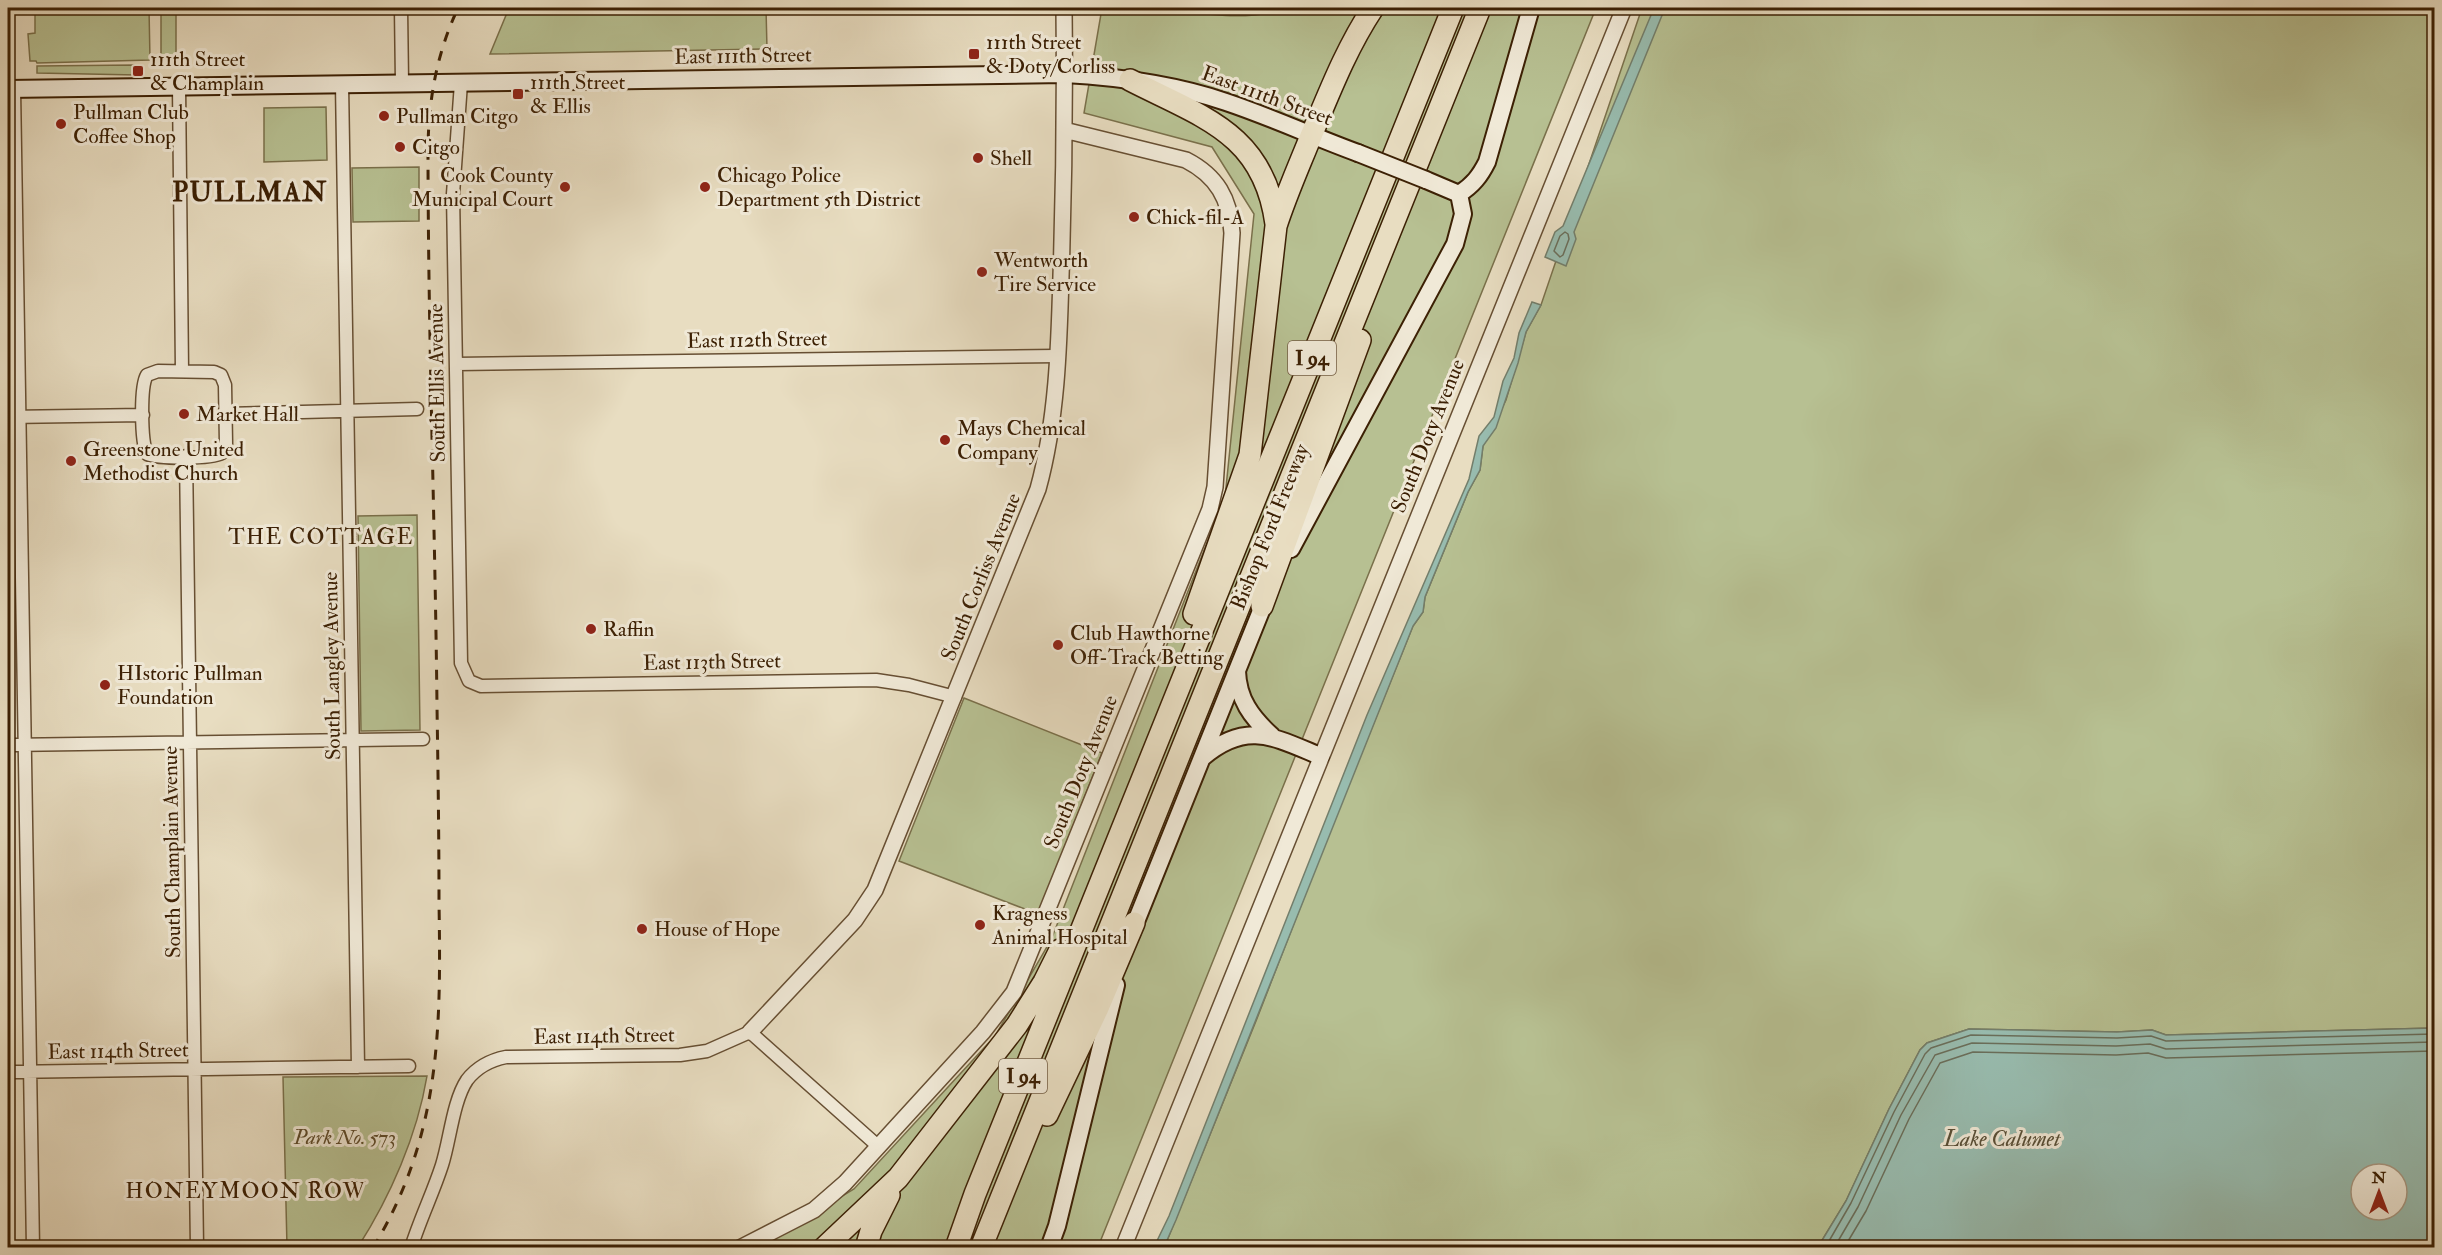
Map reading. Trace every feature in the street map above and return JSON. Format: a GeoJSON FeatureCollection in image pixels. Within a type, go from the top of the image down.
{"type":"FeatureCollection","features":[{"type":"Feature","properties":{"kind":"highway"},"geometry":{"type":"LineString","coordinates":[[1171,708],[1182,649],[1250,455],[1276,226],[1288,190],[1312,136],[1337,70],[1355,35],[1373,8]]}},
{"type":"Feature","properties":{"kind":"highway","name":"Bishop Ford Freeway"},"geometry":{"type":"LineString","coordinates":[[956,1248],[1453,8]]}},
{"type":"Feature","properties":{"kind":"highway","name":"Bishop Ford Freeway"},"geometry":{"type":"LineString","coordinates":[[981,1248],[1001,1193],[1480,8]]}},
{"type":"Feature","properties":{"kind":"highway"},"geometry":{"type":"LineString","coordinates":[[1130,80],[1207,119],[1248,152],[1265,181],[1274,210],[1276,226]]}},
{"type":"Feature","properties":{"kind":"highway"},"geometry":{"type":"LineString","coordinates":[[1262,606],[1366,323],[1376,262]]}},
{"type":"Feature","properties":{"kind":"highway"},"geometry":{"type":"LineString","coordinates":[[824,1248],[898,1178],[1017,1025],[1044,982],[1063,944],[1092,905]]}},
{"type":"Feature","properties":{"kind":"highway"},"geometry":{"type":"LineString","coordinates":[[1001,1193],[1039,1133],[1098,1008],[1134,923]]}},
{"type":"Feature","properties":{"kind":"highway"},"geometry":{"type":"LineString","coordinates":[[866,1248],[871,1231],[898,1178]]}},
{"type":"Feature","properties":{"kind":"main road"},"geometry":{"type":"LineString","coordinates":[[1049,1248],[1057,1226],[1108,1016],[1134,923],[1262,606],[1348,440],[1455,244],[1463,214],[1459,194],[1470,187],[1481,175],[1487,162],[1531,8]]}},
{"type":"Feature","properties":{"kind":"main road","name":"East 111th Street"},"geometry":{"type":"LineString","coordinates":[[11,89],[1065,74],[1130,80],[1180,89],[1224,101],[1274,118],[1312,136],[1459,194]]}},
{"type":"Feature","properties":{"kind":"main road"},"geometry":{"type":"LineString","coordinates":[[1237,669],[1238,684],[1245,705],[1272,736]]}},
{"type":"Feature","properties":{"kind":"main road"},"geometry":{"type":"LineString","coordinates":[[1201,759],[1233,740],[1255,735],[1272,736],[1320,756]]}},
{"type":"Feature","properties":{"kind":"street"},"geometry":{"type":"LineString","coordinates":[[402,8],[402,84]]}},
{"type":"Feature","properties":{"kind":"street"},"geometry":{"type":"LineString","coordinates":[[1064,8],[1065,74]]}},
{"type":"Feature","properties":{"kind":"street","name":"South Doty Avenue"},"geometry":{"type":"LineString","coordinates":[[1123,1248],[1624,8]]}},
{"type":"Feature","properties":{"kind":"street","name":"South Corliss Avenue"},"geometry":{"type":"LineString","coordinates":[[750,1032],[855,920],[875,890],[1038,489],[1052,428],[1060,296],[1065,74]]}},
{"type":"Feature","properties":{"kind":"street","name":"South Ellis Avenue"},"geometry":{"type":"LineString","coordinates":[[461,83],[453,194],[461,663],[469,681]]}},
{"type":"Feature","properties":{"kind":"street","name":"South Langley Avenue"},"geometry":{"type":"LineString","coordinates":[[342,84],[358,1067]]}},
{"type":"Feature","properties":{"kind":"street"},"geometry":{"type":"LineString","coordinates":[[179,86],[182,371]]}},
{"type":"Feature","properties":{"kind":"street"},"geometry":{"type":"LineString","coordinates":[[11,89],[13,417],[25,745],[33,1248]]}},
{"type":"Feature","properties":{"kind":"street","name":"South Doty Avenue"},"geometry":{"type":"LineString","coordinates":[[740,1248],[814,1210],[845,1183],[983,1032],[1014,992],[1197,544],[1212,501],[1232,233],[1228,203],[1223,191],[1213,179],[1186,160],[1064,130]]}},
{"type":"Feature","properties":{"kind":"street","name":"East 112th Street"},"geometry":{"type":"LineString","coordinates":[[457,364],[1056,356]]}},
{"type":"Feature","properties":{"kind":"street"},"geometry":{"type":"LineString","coordinates":[[158,371],[182,371],[214,372],[221,375],[225,385],[225,414],[226,444],[222,453],[216,456],[153,456],[147,454],[144,447],[143,385],[147,375],[158,371]]}},
{"type":"Feature","properties":{"kind":"street"},"geometry":{"type":"LineString","coordinates":[[225,414],[417,409]]}},
{"type":"Feature","properties":{"kind":"street"},"geometry":{"type":"LineString","coordinates":[[13,417],[143,415]]}},
{"type":"Feature","properties":{"kind":"street","name":"South Champlain Avenue"},"geometry":{"type":"LineString","coordinates":[[186,456],[197,1248]]}},
{"type":"Feature","properties":{"kind":"street","name":"East 113th Street"},"geometry":{"type":"LineString","coordinates":[[469,681],[481,686],[876,680],[909,685],[955,697]]}},
{"type":"Feature","properties":{"kind":"street"},"geometry":{"type":"LineString","coordinates":[[8,745],[423,739]]}},
{"type":"Feature","properties":{"kind":"street"},"geometry":{"type":"LineString","coordinates":[[750,1032],[879,1148]]}},
{"type":"Feature","properties":{"kind":"street","name":"East 114th Street"},"geometry":{"type":"LineString","coordinates":[[411,1248],[442,1166],[460,1095],[466,1081],[484,1064],[506,1057],[680,1055],[707,1051],[750,1032]]}},
{"type":"Feature","properties":{"kind":"street","name":"East 114th Street"},"geometry":{"type":"LineString","coordinates":[[8,1072],[410,1066]]}},
{"type":"Feature","properties":{"kind":"green space"},"geometry":{"type":"Polygon","coordinates":[[[35,8],[149,8],[150,60],[37,63],[30,61],[28,34],[35,33],[35,8]]]}},
{"type":"Feature","properties":{"kind":"green space"},"geometry":{"type":"Polygon","coordinates":[[[161,8],[176,8],[176,60],[161,60],[161,8]]]}},
{"type":"Feature","properties":{"kind":"green space"},"geometry":{"type":"Polygon","coordinates":[[[509,8],[766,8],[767,49],[490,54],[509,8]]]}},
{"type":"Feature","properties":{"kind":"green space"},"geometry":{"type":"Polygon","coordinates":[[[1102,8],[1148,8],[1234,16],[1268,13],[1285,8],[1596,8],[1098,1247],[757,1248],[854,1189],[995,1036],[1051,940],[1225,497],[1254,214],[1212,147],[1084,113],[1102,8]]]}},
{"type":"Feature","properties":{"kind":"green space"},"geometry":{"type":"Polygon","coordinates":[[[1642,8],[2434,8],[2434,1028],[2166,1035],[2152,1030],[2117,1032],[1969,1029],[1927,1043],[1920,1050],[1889,1109],[1846,1201],[1818,1247],[1164,1248],[1413,626],[1423,612],[1425,597],[1468,492],[1480,470],[1483,446],[1506,400],[1526,332],[1541,305],[1642,8]]]}},
{"type":"Feature","properties":{"kind":"green space"},"geometry":{"type":"Polygon","coordinates":[[[136,65],[137,75],[37,73],[37,66],[136,65]]]}},
{"type":"Feature","properties":{"kind":"green space"},"geometry":{"type":"Polygon","coordinates":[[[326,107],[327,160],[264,162],[264,108],[326,107]]]}},
{"type":"Feature","properties":{"kind":"green space"},"geometry":{"type":"Polygon","coordinates":[[[419,167],[419,221],[353,222],[352,168],[419,167]]]}},
{"type":"Feature","properties":{"kind":"green space"},"geometry":{"type":"Polygon","coordinates":[[[8,269],[10,271],[12,408],[8,408],[8,269]]]}},
{"type":"Feature","properties":{"kind":"green space"},"geometry":{"type":"Polygon","coordinates":[[[417,515],[420,730],[361,731],[358,516],[417,515]]]}},
{"type":"Feature","properties":{"kind":"green space"},"geometry":{"type":"Polygon","coordinates":[[[964,698],[1102,753],[1038,914],[899,861],[964,698]]]}},
{"type":"Feature","properties":{"kind":"green space","name":"Park No. 573"},"geometry":{"type":"Polygon","coordinates":[[[427,1076],[416,1121],[401,1165],[381,1208],[358,1247],[287,1247],[283,1077],[427,1076]]]}},
{"type":"Feature","properties":{"kind":"water"},"geometry":{"type":"Polygon","coordinates":[[[1654,8],[1665,8],[1574,232],[1576,239],[1566,266],[1545,257],[1555,232],[1563,226],[1654,8]]]}},
{"type":"Feature","properties":{"kind":"water"},"geometry":{"type":"Polygon","coordinates":[[[1532,302],[1541,305],[1526,332],[1496,428],[1483,446],[1480,470],[1468,492],[1425,597],[1423,612],[1413,626],[1176,1220],[1164,1247],[1154,1247],[1169,1216],[1367,715],[1469,479],[1479,436],[1494,417],[1503,381],[1514,358],[1519,333],[1532,302]]]}},
{"type":"Feature","properties":{"kind":"water","name":"Lake Calumet"},"geometry":{"type":"Polygon","coordinates":[[[2434,1028],[2434,1247],[1818,1247],[1846,1201],[1889,1109],[1920,1050],[1927,1043],[1969,1029],[2117,1032],[2152,1030],[2166,1035],[2434,1028]]]}},
{"type":"Feature","properties":{"kind":"railway"},"geometry":{"type":"LineString","coordinates":[[373,1248],[395,1206],[412,1164],[424,1122],[437,1037],[440,949],[439,828],[428,146],[430,110],[436,76],[445,42],[458,8]]}},
{"type":"Feature","properties":{"kind":"place","name":"111th Street & Doty/Corliss"},"geometry":{"type":"Point","coordinates":[974,54]}},
{"type":"Feature","properties":{"kind":"place","name":"111th Street & Champlain"},"geometry":{"type":"Point","coordinates":[138,71]}},
{"type":"Feature","properties":{"kind":"place","name":"111th Street & Ellis"},"geometry":{"type":"Point","coordinates":[518,94]}},
{"type":"Feature","properties":{"kind":"place","name":"Pullman Citgo"},"geometry":{"type":"Point","coordinates":[384,116]}},
{"type":"Feature","properties":{"kind":"place","name":"Pullman Club Coffee Shop"},"geometry":{"type":"Point","coordinates":[61,124]}},
{"type":"Feature","properties":{"kind":"place","name":"Citgo"},"geometry":{"type":"Point","coordinates":[400,147]}},
{"type":"Feature","properties":{"kind":"place","name":"Shell"},"geometry":{"type":"Point","coordinates":[978,158]}},
{"type":"Feature","properties":{"kind":"place","name":"Cook County Municipal Court"},"geometry":{"type":"Point","coordinates":[565,187]}},
{"type":"Feature","properties":{"kind":"place","name":"Chicago Police Department 5th District"},"geometry":{"type":"Point","coordinates":[705,187]}},
{"type":"Feature","properties":{"kind":"place","name":"Chick-fil-A"},"geometry":{"type":"Point","coordinates":[1134,217]}},
{"type":"Feature","properties":{"kind":"place","name":"Wentworth Tire Service"},"geometry":{"type":"Point","coordinates":[982,272]}},
{"type":"Feature","properties":{"kind":"place","name":"Market Hall"},"geometry":{"type":"Point","coordinates":[184,414]}},
{"type":"Feature","properties":{"kind":"place","name":"Mays Chemical Company"},"geometry":{"type":"Point","coordinates":[945,440]}},
{"type":"Feature","properties":{"kind":"place","name":"Greenstone United Methodist Church"},"geometry":{"type":"Point","coordinates":[71,461]}},
{"type":"Feature","properties":{"kind":"place","name":"Raffin"},"geometry":{"type":"Point","coordinates":[591,629]}},
{"type":"Feature","properties":{"kind":"place","name":"Club Hawthorne Off-Track Betting"},"geometry":{"type":"Point","coordinates":[1058,645]}},
{"type":"Feature","properties":{"kind":"place","name":"HIstoric Pullman Foundation"},"geometry":{"type":"Point","coordinates":[105,685]}},
{"type":"Feature","properties":{"kind":"place","name":"Kragness Animal Hospital"},"geometry":{"type":"Point","coordinates":[980,925]}},
{"type":"Feature","properties":{"kind":"place","name":"House of Hope"},"geometry":{"type":"Point","coordinates":[642,929]}},
{"type":"Feature","properties":{"kind":"district","name":"PULLMAN"},"geometry":{"type":"Point","coordinates":[250,192]}},
{"type":"Feature","properties":{"kind":"district","name":"THE COTTAGE"},"geometry":{"type":"Point","coordinates":[321,537]}},
{"type":"Feature","properties":{"kind":"district","name":"HONEYMOON ROW"},"geometry":{"type":"Point","coordinates":[246,1191]}}]}
